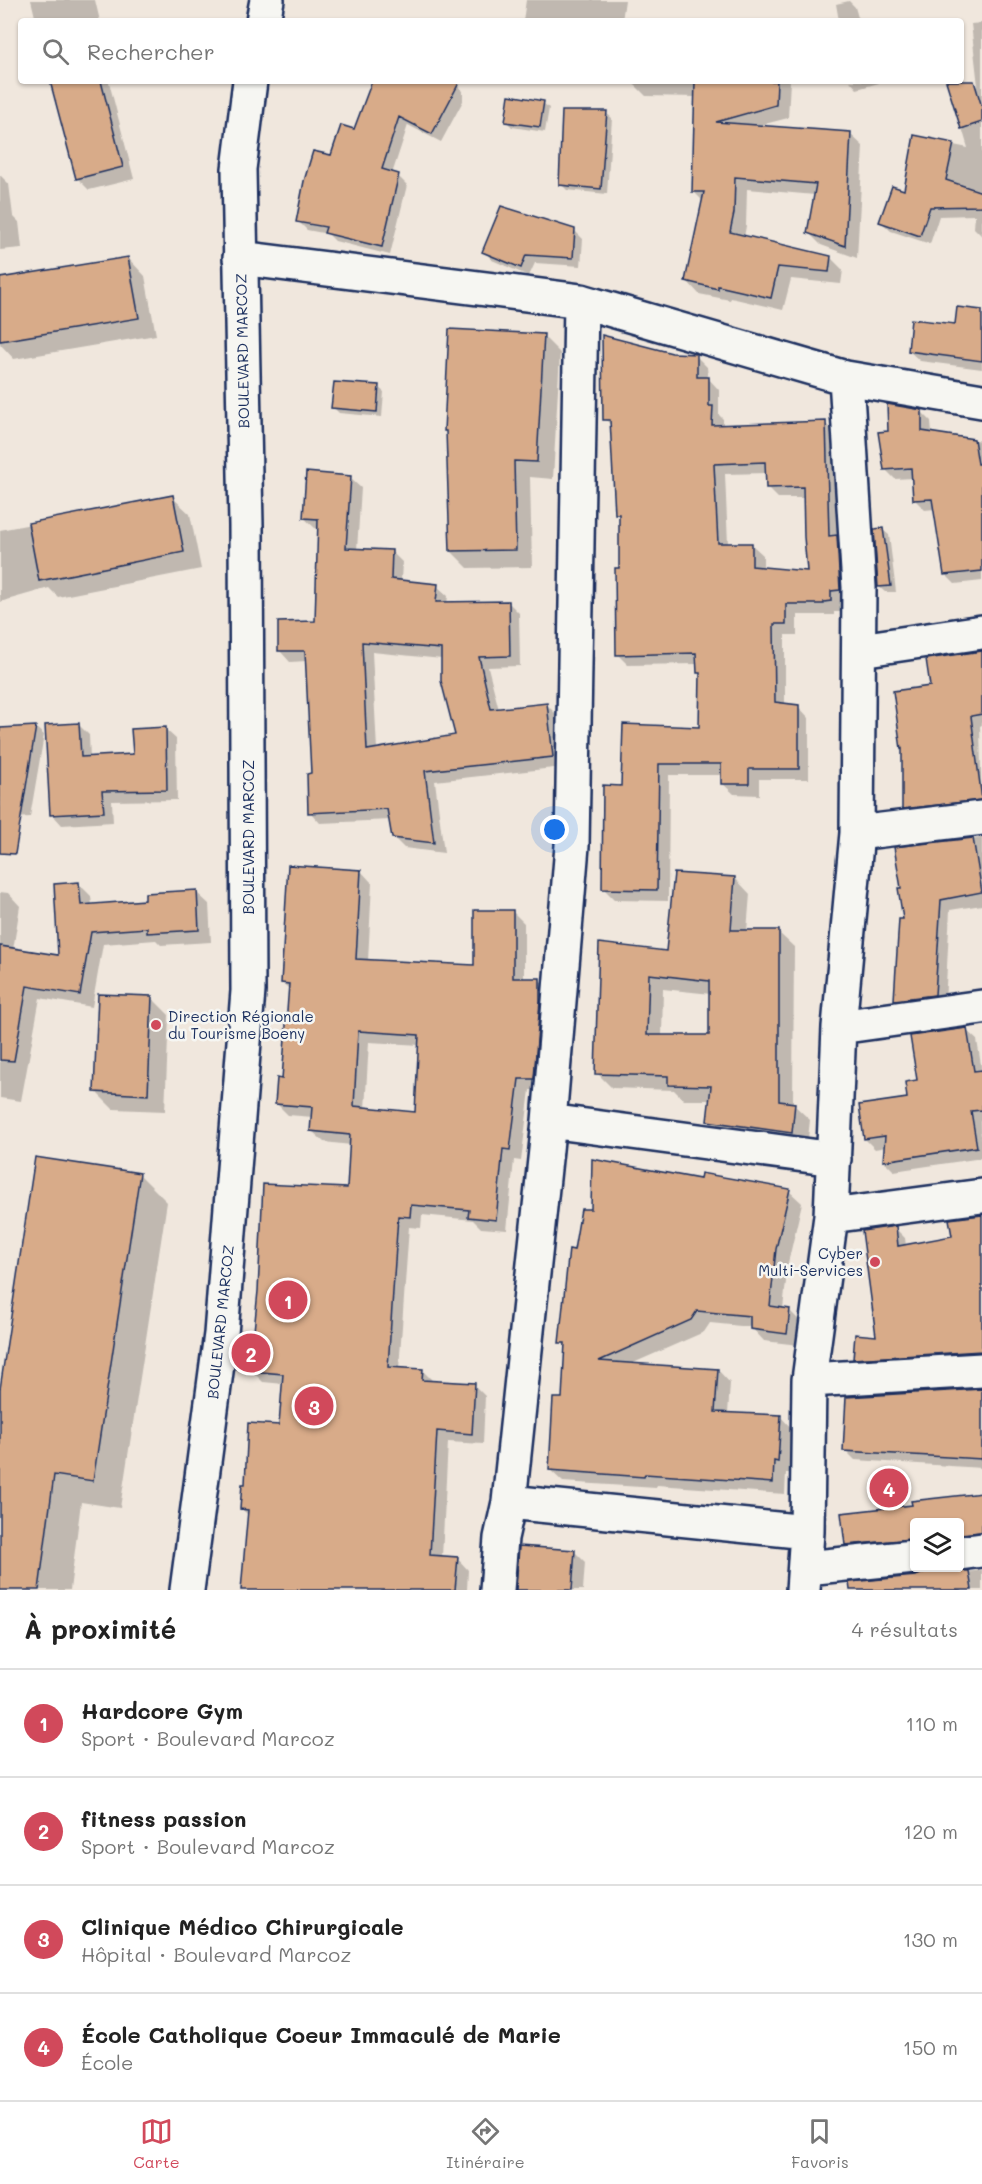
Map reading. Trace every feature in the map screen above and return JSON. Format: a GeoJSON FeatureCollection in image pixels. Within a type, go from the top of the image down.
{"type":"FeatureCollection","features":[{"type":"Feature","properties":{"kind":"street"},"geometry":{"type":"LineString","coordinates":[[264,18],[267,0]]}},
{"type":"Feature","properties":{"kind":"street","name":"BOULEVARD MARCOZ"},"geometry":{"type":"LineString","coordinates":[[187,1590],[221,1334],[248,991],[246,526],[239,169],[250,84]]}},
{"type":"Feature","properties":{"kind":"street"},"geometry":{"type":"LineString","coordinates":[[240,258],[581,301],[846,378],[982,401]]}},
{"type":"Feature","properties":{"kind":"street"},"geometry":{"type":"LineString","coordinates":[[497,1590],[549,1121],[572,846],[581,301]]}},
{"type":"Feature","properties":{"kind":"street"},"geometry":{"type":"LineString","coordinates":[[846,378],[859,587],[857,833],[839,1027],[831,1216],[809,1380],[807,1532],[804,1579],[910,1558]]}},
{"type":"Feature","properties":{"kind":"street"},"geometry":{"type":"LineString","coordinates":[[860,650],[982,632]]}},
{"type":"Feature","properties":{"kind":"street"},"geometry":{"type":"LineString","coordinates":[[857,833],[982,818]]}},
{"type":"Feature","properties":{"kind":"street"},"geometry":{"type":"LineString","coordinates":[[839,1027],[982,1007]]}},
{"type":"Feature","properties":{"kind":"street"},"geometry":{"type":"LineString","coordinates":[[549,1121],[834,1159]]}},
{"type":"Feature","properties":{"kind":"street"},"geometry":{"type":"LineString","coordinates":[[831,1216],[982,1196]]}},
{"type":"Feature","properties":{"kind":"street"},"geometry":{"type":"LineString","coordinates":[[809,1380],[982,1370]]}},
{"type":"Feature","properties":{"kind":"street"},"geometry":{"type":"LineString","coordinates":[[508,1502],[807,1532]]}},
{"type":"Feature","properties":{"kind":"street"},"geometry":{"type":"LineString","coordinates":[[964,1552],[982,1550]]}},
{"type":"Feature","properties":{"kind":"building"},"geometry":{"type":"Polygon","coordinates":[[[964,81],[974,81],[982,107],[982,122],[961,129],[947,84],[964,84],[964,81]]]}},
{"type":"Feature","properties":{"kind":"building"},"geometry":{"type":"Polygon","coordinates":[[[51,84],[102,84],[123,167],[76,179],[51,84]]]}},
{"type":"Feature","properties":{"kind":"building"},"geometry":{"type":"Polygon","coordinates":[[[371,84],[458,84],[432,134],[399,117],[382,169],[399,174],[382,247],[324,233],[326,227],[296,222],[313,151],[331,155],[341,125],[354,129],[371,84]]]}},
{"type":"Feature","properties":{"kind":"building"},"geometry":{"type":"Polygon","coordinates":[[[695,84],[777,84],[776,105],[716,122],[851,132],[845,246],[807,233],[816,184],[735,177],[734,213],[730,232],[831,256],[829,272],[778,267],[771,298],[685,281],[704,192],[692,192],[695,84]]]}},
{"type":"Feature","properties":{"kind":"building"},"geometry":{"type":"Polygon","coordinates":[[[509,95],[544,101],[540,127],[505,122],[509,95]]]}},
{"type":"Feature","properties":{"kind":"building"},"geometry":{"type":"Polygon","coordinates":[[[562,111],[607,111],[601,189],[559,185],[562,111]]]}},
{"type":"Feature","properties":{"kind":"building"},"geometry":{"type":"Polygon","coordinates":[[[914,135],[954,143],[946,180],[982,192],[982,206],[930,207],[920,236],[879,222],[892,186],[904,190],[914,135]]]}},
{"type":"Feature","properties":{"kind":"building"},"geometry":{"type":"Polygon","coordinates":[[[501,206],[575,229],[573,258],[526,255],[521,268],[482,252],[501,206]]]}},
{"type":"Feature","properties":{"kind":"building"},"geometry":{"type":"Polygon","coordinates":[[[128,257],[139,318],[0,341],[0,278],[128,257]]]}},
{"type":"Feature","properties":{"kind":"building"},"geometry":{"type":"Polygon","coordinates":[[[957,307],[982,310],[982,361],[908,351],[911,319],[955,324],[957,307]]]}},
{"type":"Feature","properties":{"kind":"building"},"geometry":{"type":"Polygon","coordinates":[[[449,329],[544,334],[537,462],[514,461],[516,550],[450,551],[446,431],[444,431],[449,329]]]}},
{"type":"Feature","properties":{"kind":"building"},"geometry":{"type":"Polygon","coordinates":[[[602,335],[672,353],[697,354],[697,377],[709,377],[709,406],[713,406],[712,425],[826,421],[829,536],[837,535],[840,590],[831,591],[831,601],[824,602],[824,604],[786,604],[786,624],[774,624],[775,702],[799,705],[799,769],[749,769],[749,784],[721,784],[721,764],[659,764],[657,890],[602,889],[603,785],[621,786],[623,724],[699,727],[700,673],[697,673],[696,653],[616,655],[615,568],[619,568],[619,514],[615,514],[610,420],[603,420],[602,335]],[[765,462],[714,464],[718,543],[752,543],[752,566],[807,571],[803,487],[766,488],[765,462]]]}},
{"type":"Feature","properties":{"kind":"building"},"geometry":{"type":"Polygon","coordinates":[[[334,382],[379,385],[377,412],[331,408],[334,382]]]}},
{"type":"Feature","properties":{"kind":"building"},"geometry":{"type":"Polygon","coordinates":[[[887,404],[922,410],[922,431],[974,439],[978,464],[982,464],[982,571],[944,575],[932,499],[913,500],[911,468],[884,470],[878,432],[888,431],[887,404]]]}},
{"type":"Feature","properties":{"kind":"building"},"geometry":{"type":"Polygon","coordinates":[[[306,472],[351,476],[346,548],[392,550],[391,579],[438,584],[436,602],[509,601],[510,656],[479,657],[491,709],[547,703],[553,757],[425,771],[434,843],[392,838],[387,809],[308,813],[307,774],[311,773],[305,651],[278,651],[278,622],[315,621],[318,519],[303,518],[306,472]],[[362,642],[367,750],[455,735],[441,681],[441,649],[362,642]]]}},
{"type":"Feature","properties":{"kind":"building"},"geometry":{"type":"Polygon","coordinates":[[[173,495],[184,552],[39,581],[28,523],[173,495]]]}},
{"type":"Feature","properties":{"kind":"building"},"geometry":{"type":"Polygon","coordinates":[[[883,528],[891,586],[878,587],[874,529],[883,528]]]}},
{"type":"Feature","properties":{"kind":"building"},"geometry":{"type":"Polygon","coordinates":[[[982,651],[982,714],[971,716],[982,800],[902,809],[902,748],[893,691],[930,686],[926,659],[982,651]]]}},
{"type":"Feature","properties":{"kind":"building"},"geometry":{"type":"Polygon","coordinates":[[[79,723],[81,757],[133,754],[131,729],[166,727],[167,790],[102,791],[104,812],[50,815],[45,725],[79,723]]]}},
{"type":"Feature","properties":{"kind":"building"},"geometry":{"type":"Polygon","coordinates":[[[36,726],[15,854],[0,853],[0,728],[36,726]]]}},
{"type":"Feature","properties":{"kind":"building"},"geometry":{"type":"Polygon","coordinates":[[[973,838],[982,892],[941,900],[935,995],[894,1000],[899,919],[903,919],[898,888],[901,888],[894,847],[973,838]]]}},
{"type":"Feature","properties":{"kind":"building"},"geometry":{"type":"Polygon","coordinates":[[[288,865],[361,870],[356,959],[474,965],[474,910],[513,910],[513,978],[540,978],[534,1079],[519,1079],[510,1150],[503,1149],[496,1220],[468,1217],[469,1210],[411,1205],[410,1217],[398,1216],[388,1367],[423,1369],[422,1380],[475,1383],[472,1434],[437,1431],[430,1555],[458,1557],[455,1590],[241,1590],[248,1510],[240,1509],[242,1484],[245,1484],[248,1423],[279,1425],[283,1374],[250,1371],[258,1291],[263,1184],[347,1188],[350,1135],[310,1131],[312,1107],[275,1104],[277,1078],[282,1079],[289,984],[281,983],[288,865]],[[358,1031],[354,1106],[415,1112],[419,1035],[358,1031]]]}},
{"type":"Feature","properties":{"kind":"building"},"geometry":{"type":"Polygon","coordinates":[[[674,873],[735,877],[731,930],[779,930],[779,1101],[795,1103],[792,1133],[707,1121],[711,1086],[668,1085],[668,1076],[595,1074],[599,943],[666,951],[674,873]],[[649,974],[647,1035],[709,1035],[709,981],[649,974]]]}},
{"type":"Feature","properties":{"kind":"building"},"geometry":{"type":"Polygon","coordinates":[[[79,882],[81,905],[145,900],[145,893],[197,890],[199,930],[147,933],[147,928],[91,932],[80,995],[27,986],[14,1061],[0,1060],[0,946],[58,955],[54,884],[79,882]]]}},
{"type":"Feature","properties":{"kind":"building"},"geometry":{"type":"Polygon","coordinates":[[[98,994],[152,996],[148,1095],[94,1092],[98,994]]]}},
{"type":"Feature","properties":{"kind":"building"},"geometry":{"type":"Polygon","coordinates":[[[967,1028],[974,1071],[982,1070],[982,1110],[971,1111],[977,1147],[883,1161],[885,1136],[864,1139],[859,1105],[907,1098],[905,1082],[917,1080],[910,1036],[967,1028]]]}},
{"type":"Feature","properties":{"kind":"building"},"geometry":{"type":"Polygon","coordinates":[[[35,1157],[140,1173],[93,1481],[54,1475],[39,1590],[0,1590],[0,1389],[35,1157]]]}},
{"type":"Feature","properties":{"kind":"building"},"geometry":{"type":"Polygon","coordinates":[[[592,1159],[700,1179],[701,1173],[790,1189],[776,1249],[770,1306],[790,1309],[787,1334],[750,1329],[750,1316],[697,1311],[691,1320],[599,1361],[718,1369],[715,1412],[781,1415],[778,1462],[774,1461],[773,1483],[549,1470],[553,1398],[562,1398],[565,1343],[559,1343],[569,1249],[574,1250],[581,1209],[591,1209],[592,1159]]]}},
{"type":"Feature","properties":{"kind":"building"},"geometry":{"type":"Polygon","coordinates":[[[982,1215],[982,1351],[853,1359],[855,1334],[876,1336],[862,1231],[896,1226],[898,1246],[952,1236],[949,1219],[982,1215]]]}},
{"type":"Feature","properties":{"kind":"building"},"geometry":{"type":"Polygon","coordinates":[[[982,1389],[982,1459],[843,1451],[846,1397],[982,1389]]]}},
{"type":"Feature","properties":{"kind":"building"},"geometry":{"type":"Polygon","coordinates":[[[982,1493],[982,1532],[964,1534],[964,1518],[910,1518],[910,1539],[845,1545],[841,1513],[912,1505],[911,1501],[982,1493]]]}},
{"type":"Feature","properties":{"kind":"building"},"geometry":{"type":"Polygon","coordinates":[[[519,1546],[575,1550],[572,1590],[516,1590],[519,1546]]]}},
{"type":"Feature","properties":{"kind":"building"},"geometry":{"type":"Polygon","coordinates":[[[969,1571],[972,1590],[850,1590],[849,1582],[916,1576],[924,1572],[969,1571]]]}},
{"type":"Feature","properties":{"kind":"place","name":"Direction Régionale du Tourisme Boeny"},"geometry":{"type":"Point","coordinates":[156,1025]}},
{"type":"Feature","properties":{"kind":"place","name":"Cyber Multi-Services"},"geometry":{"type":"Point","coordinates":[875,1262]}},
{"type":"Feature","properties":{"kind":"place","name":"Hardcore Gym"},"geometry":{"type":"Point","coordinates":[288,1300]}},
{"type":"Feature","properties":{"kind":"place","name":"fitness passion"},"geometry":{"type":"Point","coordinates":[251,1353]}},
{"type":"Feature","properties":{"kind":"place","name":"Clinique Médico Chirurgicale"},"geometry":{"type":"Point","coordinates":[314,1406]}},
{"type":"Feature","properties":{"kind":"place","name":"École Catholique Coeur Immaculé de Marie"},"geometry":{"type":"Point","coordinates":[889,1488]}}]}
